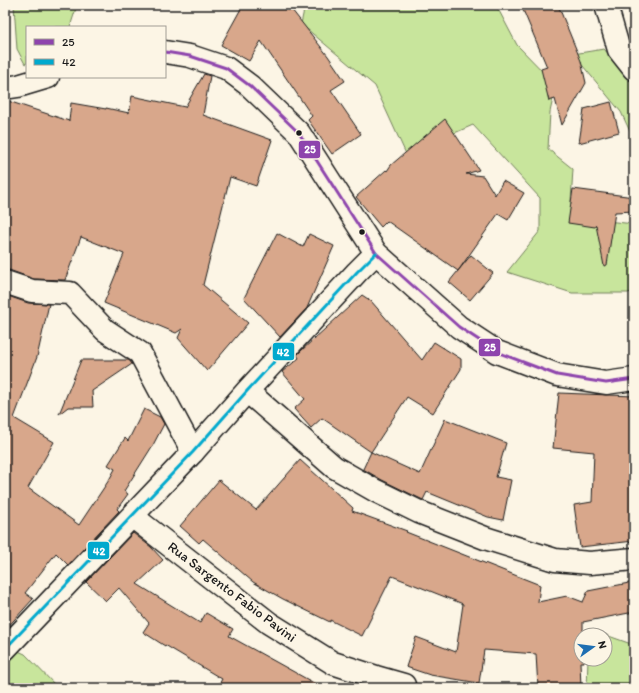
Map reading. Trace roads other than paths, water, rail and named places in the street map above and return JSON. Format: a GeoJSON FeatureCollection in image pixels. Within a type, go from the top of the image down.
{"type":"FeatureCollection","features":[{"type":"Feature","properties":{"kind":"street"},"geometry":{"type":"LineString","coordinates":[[606,5],[619,50],[634,69]]}},
{"type":"Feature","properties":{"kind":"street"},"geometry":{"type":"LineString","coordinates":[[166,52],[190,56],[226,68],[250,86],[298,133],[376,253],[459,327],[497,352],[557,375],[606,383],[634,379]]}},
{"type":"Feature","properties":{"kind":"street"},"geometry":{"type":"LineString","coordinates":[[5,88],[18,86],[45,78]]}},
{"type":"Feature","properties":{"kind":"street"},"geometry":{"type":"LineString","coordinates":[[5,649],[192,452],[376,253]]}},
{"type":"Feature","properties":{"kind":"street"},"geometry":{"type":"LineString","coordinates":[[5,282],[32,291],[70,293],[105,330],[140,353],[192,452]]}},
{"type":"Feature","properties":{"kind":"street"},"geometry":{"type":"LineString","coordinates":[[247,391],[334,467],[376,491],[419,512],[485,538],[555,560],[590,563],[634,559]]}},
{"type":"Feature","properties":{"kind":"street","name":"Rua Sargento Fabio Pavini"},"geometry":{"type":"LineString","coordinates":[[132,516],[269,623],[333,663],[404,685]]}}]}
